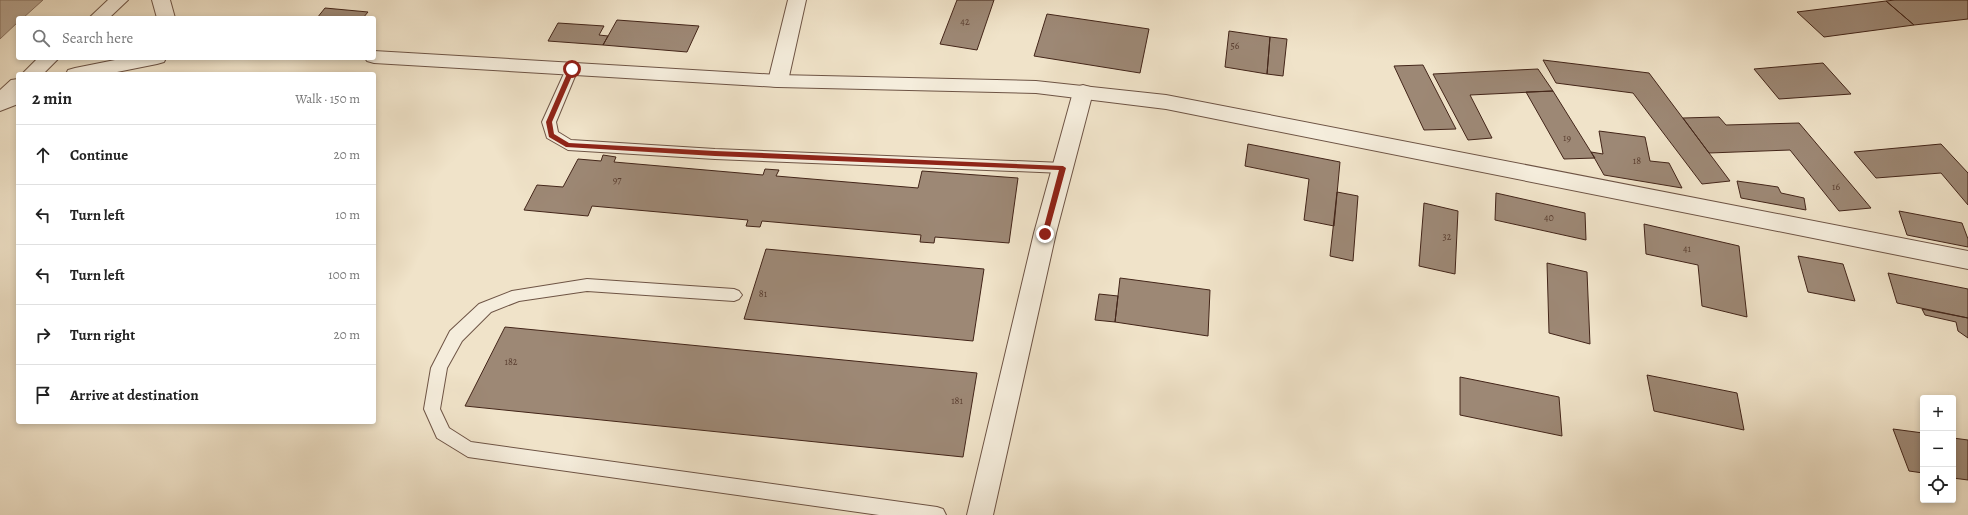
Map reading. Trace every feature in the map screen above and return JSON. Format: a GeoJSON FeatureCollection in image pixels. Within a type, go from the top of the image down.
{"type":"FeatureCollection","features":[{"type":"Feature","properties":{"kind":"street"},"geometry":{"type":"LineString","coordinates":[[100,16],[119,0]]}},
{"type":"Feature","properties":{"kind":"street"},"geometry":{"type":"LineString","coordinates":[[162,0],[166,16]]}},
{"type":"Feature","properties":{"kind":"street"},"geometry":{"type":"LineString","coordinates":[[778,81],[797,0]]}},
{"type":"Feature","properties":{"kind":"street"},"geometry":{"type":"LineString","coordinates":[[376,57],[778,81],[1036,87],[1166,102],[1968,260]]}},
{"type":"Feature","properties":{"kind":"street"},"geometry":{"type":"LineString","coordinates":[[33,72],[48,60]]}},
{"type":"Feature","properties":{"kind":"street"},"geometry":{"type":"LineString","coordinates":[[85,72],[147,60]]}},
{"type":"Feature","properties":{"kind":"street"},"geometry":{"type":"LineString","coordinates":[[0,100],[16,87]]}},
{"type":"Feature","properties":{"kind":"street"},"geometry":{"type":"LineString","coordinates":[[980,515],[1045,234],[1083,92]]}},
{"type":"Feature","properties":{"kind":"street"},"geometry":{"type":"LineString","coordinates":[[0,104],[16,98]]}},
{"type":"Feature","properties":{"kind":"lane"},"geometry":{"type":"LineString","coordinates":[[572,69],[549,122],[552,135],[568,145],[723,154],[1063,168]]}},
{"type":"Feature","properties":{"kind":"lane"},"geometry":{"type":"LineString","coordinates":[[734,295],[587,284],[517,295],[485,308],[456,336],[439,368],[432,409],[443,433],[468,449],[937,515]]}},
{"type":"Feature","properties":{"kind":"shaded area"},"geometry":{"type":"Polygon","coordinates":[[[0,0],[43,0],[25,16],[16,16],[16,24],[0,39],[0,0]]]}},
{"type":"Feature","properties":{"kind":"building"},"geometry":{"type":"Polygon","coordinates":[[[957,0],[994,0],[977,50],[940,44],[957,0]]]}},
{"type":"Feature","properties":{"kind":"building"},"geometry":{"type":"Polygon","coordinates":[[[1968,0],[1968,19],[1914,25],[1886,1],[1968,0]]]}},
{"type":"Feature","properties":{"kind":"building"},"geometry":{"type":"Polygon","coordinates":[[[1886,1],[1914,25],[1824,37],[1797,12],[1886,1]]]}},
{"type":"Feature","properties":{"kind":"building"},"geometry":{"type":"Polygon","coordinates":[[[325,8],[368,12],[365,16],[319,16],[325,8]]]}},
{"type":"Feature","properties":{"kind":"building"},"geometry":{"type":"Polygon","coordinates":[[[1047,14],[1149,29],[1140,73],[1034,56],[1047,14]]]}},
{"type":"Feature","properties":{"kind":"building"},"geometry":{"type":"Polygon","coordinates":[[[617,20],[699,26],[687,52],[603,45],[617,20]]]}},
{"type":"Feature","properties":{"kind":"building"},"geometry":{"type":"Polygon","coordinates":[[[558,23],[604,26],[599,35],[608,36],[603,45],[548,41],[558,23]]]}},
{"type":"Feature","properties":{"kind":"building"},"geometry":{"type":"Polygon","coordinates":[[[1229,31],[1270,37],[1267,74],[1225,67],[1229,31]]]}},
{"type":"Feature","properties":{"kind":"building"},"geometry":{"type":"Polygon","coordinates":[[[1270,37],[1287,39],[1283,76],[1267,74],[1270,37]]]}},
{"type":"Feature","properties":{"kind":"building"},"geometry":{"type":"Polygon","coordinates":[[[1543,60],[1649,73],[1730,181],[1702,184],[1633,93],[1556,83],[1543,60]]]}},
{"type":"Feature","properties":{"kind":"building"},"geometry":{"type":"Polygon","coordinates":[[[1823,63],[1851,94],[1779,99],[1754,69],[1823,63]]]}},
{"type":"Feature","properties":{"kind":"building"},"geometry":{"type":"Polygon","coordinates":[[[1423,65],[1456,129],[1424,130],[1394,66],[1423,65]]]}},
{"type":"Feature","properties":{"kind":"building"},"geometry":{"type":"Polygon","coordinates":[[[1538,69],[1553,91],[1470,95],[1492,138],[1468,140],[1433,74],[1538,69]]]}},
{"type":"Feature","properties":{"kind":"building"},"geometry":{"type":"Polygon","coordinates":[[[1553,91],[1595,158],[1564,159],[1526,92],[1553,91]]]}},
{"type":"Feature","properties":{"kind":"building"},"geometry":{"type":"Polygon","coordinates":[[[1719,117],[1726,125],[1799,123],[1871,208],[1839,211],[1790,150],[1709,153],[1683,118],[1719,117]]]}},
{"type":"Feature","properties":{"kind":"building"},"geometry":{"type":"Polygon","coordinates":[[[1599,131],[1645,137],[1650,161],[1669,163],[1682,188],[1604,175],[1591,152],[1603,154],[1599,131]]]}},
{"type":"Feature","properties":{"kind":"building"},"geometry":{"type":"Polygon","coordinates":[[[1248,144],[1340,162],[1334,226],[1304,220],[1309,179],[1245,166],[1248,144]]]}},
{"type":"Feature","properties":{"kind":"building"},"geometry":{"type":"Polygon","coordinates":[[[1941,144],[1968,173],[1968,205],[1941,173],[1876,178],[1854,152],[1941,144]]]}},
{"type":"Feature","properties":{"kind":"building"},"geometry":{"type":"Polygon","coordinates":[[[603,155],[616,157],[614,162],[763,175],[765,169],[779,170],[776,176],[918,188],[922,171],[1018,178],[1009,243],[935,237],[934,243],[920,242],[921,235],[762,221],[760,227],[746,226],[748,220],[592,206],[588,216],[524,210],[537,185],[563,187],[578,159],[601,161],[603,155]]]}},
{"type":"Feature","properties":{"kind":"building"},"geometry":{"type":"Polygon","coordinates":[[[1737,181],[1778,187],[1781,193],[1804,198],[1806,210],[1741,198],[1737,181]]]}},
{"type":"Feature","properties":{"kind":"building"},"geometry":{"type":"Polygon","coordinates":[[[1337,192],[1358,196],[1353,261],[1330,256],[1337,192]]]}},
{"type":"Feature","properties":{"kind":"building"},"geometry":{"type":"Polygon","coordinates":[[[1496,193],[1585,213],[1586,240],[1495,220],[1496,193]]]}},
{"type":"Feature","properties":{"kind":"building"},"geometry":{"type":"Polygon","coordinates":[[[1424,203],[1458,211],[1455,274],[1419,266],[1424,203]]]}},
{"type":"Feature","properties":{"kind":"building"},"geometry":{"type":"Polygon","coordinates":[[[1899,211],[1962,223],[1968,239],[1968,247],[1907,235],[1899,211]]]}},
{"type":"Feature","properties":{"kind":"building"},"geometry":{"type":"Polygon","coordinates":[[[1644,224],[1739,246],[1747,317],[1702,306],[1698,265],[1646,254],[1644,224]]]}},
{"type":"Feature","properties":{"kind":"building"},"geometry":{"type":"Polygon","coordinates":[[[766,249],[984,269],[973,341],[744,319],[766,249]]]}},
{"type":"Feature","properties":{"kind":"building"},"geometry":{"type":"Polygon","coordinates":[[[1798,256],[1843,264],[1855,301],[1808,292],[1798,256]]]}},
{"type":"Feature","properties":{"kind":"building"},"geometry":{"type":"Polygon","coordinates":[[[1547,263],[1587,272],[1590,344],[1549,333],[1547,263]]]}},
{"type":"Feature","properties":{"kind":"building"},"geometry":{"type":"Polygon","coordinates":[[[1888,273],[1968,289],[1968,318],[1897,303],[1888,273]]]}},
{"type":"Feature","properties":{"kind":"building"},"geometry":{"type":"Polygon","coordinates":[[[1120,278],[1210,290],[1208,336],[1115,322],[1120,278]]]}},
{"type":"Feature","properties":{"kind":"building"},"geometry":{"type":"Polygon","coordinates":[[[1099,294],[1118,296],[1115,322],[1095,320],[1099,294]]]}},
{"type":"Feature","properties":{"kind":"building"},"geometry":{"type":"Polygon","coordinates":[[[1922,309],[1968,318],[1968,338],[1958,331],[1956,322],[1925,315],[1922,309]]]}},
{"type":"Feature","properties":{"kind":"building"},"geometry":{"type":"Polygon","coordinates":[[[505,327],[977,373],[963,457],[465,406],[505,327]]]}},
{"type":"Feature","properties":{"kind":"building"},"geometry":{"type":"Polygon","coordinates":[[[1647,375],[1737,393],[1744,430],[1654,411],[1647,375]]]}},
{"type":"Feature","properties":{"kind":"building"},"geometry":{"type":"Polygon","coordinates":[[[1460,377],[1559,397],[1562,436],[1460,415],[1460,377]]]}},
{"type":"Feature","properties":{"kind":"building"},"geometry":{"type":"Polygon","coordinates":[[[1893,429],[1920,433],[1920,473],[1909,471],[1893,429]]]}},
{"type":"Feature","properties":{"kind":"building"},"geometry":{"type":"Polygon","coordinates":[[[1956,438],[1968,440],[1968,480],[1956,478],[1956,438]]]}},
{"type":"Feature","properties":{"kind":"route"},"geometry":{"type":"LineString","coordinates":[[572,69],[549,122],[552,135],[568,145],[715,154],[1063,168],[1045,234]]}}]}
